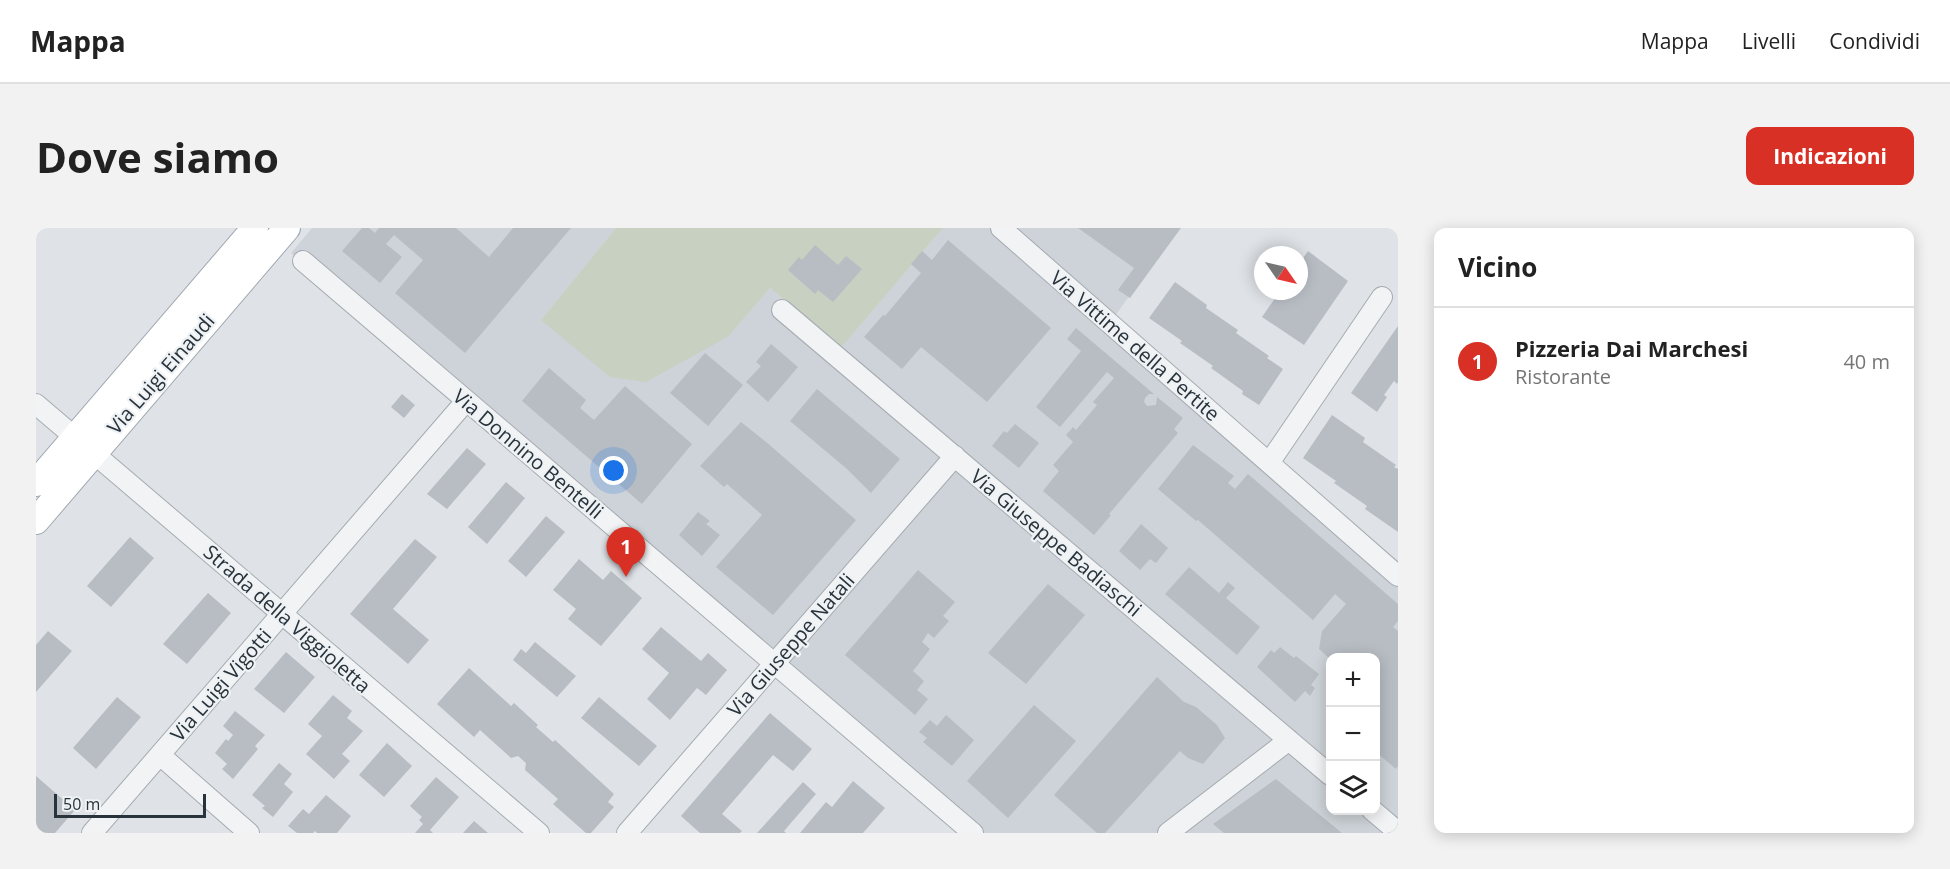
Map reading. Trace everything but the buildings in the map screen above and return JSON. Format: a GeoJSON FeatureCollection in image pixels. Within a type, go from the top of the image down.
{"type":"FeatureCollection","features":[{"type":"Feature","properties":{"kind":"main road","name":"Via Luigi Einaudi"},"geometry":{"type":"LineString","coordinates":[[36,521],[85,446],[255,228]]}},
{"type":"Feature","properties":{"kind":"main road","name":"Via Luigi Einaudi"},"geometry":{"type":"LineString","coordinates":[[36,483],[85,446],[287,228]]}},
{"type":"Feature","properties":{"kind":"street","name":"Via Vittime della Pertite"},"geometry":{"type":"LineString","coordinates":[[1001,228],[1398,576]]}},
{"type":"Feature","properties":{"kind":"street","name":"Via Donnino Bentelli"},"geometry":{"type":"LineString","coordinates":[[303,261],[973,833]]}},
{"type":"Feature","properties":{"kind":"street"},"geometry":{"type":"LineString","coordinates":[[1269,463],[1382,297]]}},
{"type":"Feature","properties":{"kind":"street","name":"Via Giuseppe Badiaschi"},"geometry":{"type":"LineString","coordinates":[[782,310],[1326,772]]}},
{"type":"Feature","properties":{"kind":"street","name":"Via Luigi Vigotti"},"geometry":{"type":"LineString","coordinates":[[92,833],[466,400]]}},
{"type":"Feature","properties":{"kind":"street","name":"Strada della Viggioletta"},"geometry":{"type":"LineString","coordinates":[[36,404],[539,833]]}},
{"type":"Feature","properties":{"kind":"street","name":"Via Giuseppe Natali"},"geometry":{"type":"LineString","coordinates":[[627,833],[954,456]]}},
{"type":"Feature","properties":{"kind":"street"},"geometry":{"type":"LineString","coordinates":[[1168,833],[1289,740]]}},
{"type":"Feature","properties":{"kind":"street"},"geometry":{"type":"LineString","coordinates":[[160,755],[249,833]]}},
{"type":"Feature","properties":{"kind":"street"},"geometry":{"type":"LineString","coordinates":[[1378,815],[1398,832]]}},
{"type":"Feature","properties":{"kind":"shaded area"},"geometry":{"type":"Polygon","coordinates":[[[312,228],[616,228],[541,320],[729,336],[770,288],[841,348],[943,228],[1179,228],[1109,324],[1398,574],[1398,833],[972,833],[291,253],[312,228]]]}},
{"type":"Feature","properties":{"kind":"green space"},"geometry":{"type":"Polygon","coordinates":[[[616,228],[943,228],[841,348],[770,288],[729,336],[646,382],[610,377],[541,320],[616,228]]]}},
{"type":"Feature","properties":{"kind":"place","name":"Pizzeria Dai Marchesi"},"geometry":{"type":"Point","coordinates":[626,577]}}]}
